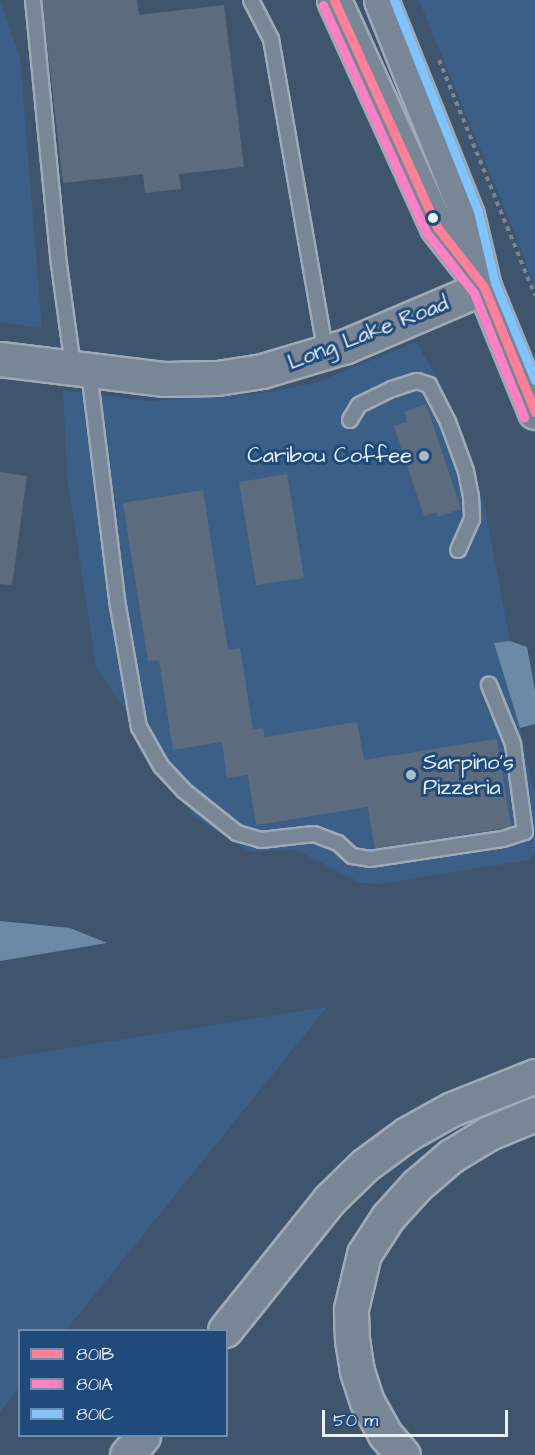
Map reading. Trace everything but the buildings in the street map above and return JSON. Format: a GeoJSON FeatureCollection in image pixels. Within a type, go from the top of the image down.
{"type":"FeatureCollection","features":[{"type":"Feature","properties":{"kind":"main road"},"geometry":{"type":"LineString","coordinates":[[334,0],[437,227],[484,287]]}},
{"type":"Feature","properties":{"kind":"main road"},"geometry":{"type":"LineString","coordinates":[[381,0],[467,215],[484,287],[535,412]]}},
{"type":"Feature","properties":{"kind":"main road","name":"Long Lake Road"},"geometry":{"type":"LineString","coordinates":[[0,359],[163,379],[217,378],[262,371],[326,353],[484,287]]}},
{"type":"Feature","properties":{"kind":"main road"},"geometry":{"type":"LineString","coordinates":[[226,1329],[329,1200],[365,1165],[407,1134],[452,1109],[535,1076]]}},
{"type":"Feature","properties":{"kind":"main road"},"geometry":{"type":"LineString","coordinates":[[403,1455],[385,1434],[372,1410],[357,1371],[352,1341],[351,1308],[364,1254],[388,1217],[410,1193],[451,1156],[489,1133],[535,1114]]}},
{"type":"Feature","properties":{"kind":"main road"},"geometry":{"type":"LineString","coordinates":[[127,1455],[141,1437]]}},
{"type":"Feature","properties":{"kind":"lane"},"geometry":{"type":"LineString","coordinates":[[33,0],[58,257],[82,370],[117,606],[138,727],[162,766],[183,790],[237,833],[261,840],[314,834],[338,843],[352,856],[370,859],[503,839],[525,832],[513,744],[489,685]]}},
{"type":"Feature","properties":{"kind":"lane"},"geometry":{"type":"LineString","coordinates":[[251,0],[271,39],[326,353]]}},
{"type":"Feature","properties":{"kind":"lane"},"geometry":{"type":"LineString","coordinates":[[350,420],[359,405],[392,389],[417,381],[429,385],[448,422],[466,471],[471,496],[472,519],[458,550]]}},
{"type":"Feature","properties":{"kind":"path"},"geometry":{"type":"LineString","coordinates":[[435,52],[535,296]]}},
{"type":"Feature","properties":{"kind":"shaded area"},"geometry":{"type":"Polygon","coordinates":[[[0,0],[20,58],[42,328],[0,322],[0,0]]]}},
{"type":"Feature","properties":{"kind":"shaded area"},"geometry":{"type":"Polygon","coordinates":[[[419,0],[535,0],[535,287],[514,231],[419,0]]]}},
{"type":"Feature","properties":{"kind":"shaded area"},"geometry":{"type":"Polygon","coordinates":[[[416,342],[442,386],[484,503],[510,641],[495,644],[520,728],[535,795],[535,852],[529,860],[380,884],[361,883],[296,850],[251,852],[194,817],[96,666],[67,476],[63,390],[147,401],[259,394],[315,383],[416,342]]]}},
{"type":"Feature","properties":{"kind":"shaded area"},"geometry":{"type":"Polygon","coordinates":[[[510,641],[527,647],[535,690],[535,724],[520,728],[494,643],[510,641]]]}},
{"type":"Feature","properties":{"kind":"shaded area"},"geometry":{"type":"Polygon","coordinates":[[[0,921],[70,928],[107,943],[0,961],[0,921]]]}},
{"type":"Feature","properties":{"kind":"shaded area"},"geometry":{"type":"Polygon","coordinates":[[[327,1007],[67,1329],[18,1329],[18,1389],[0,1412],[0,1059],[327,1007]]]}},
{"type":"Feature","properties":{"kind":"transit line","name":"801B"},"geometry":{"type":"LineString","coordinates":[[334,0],[437,227],[484,287],[535,412]]}},
{"type":"Feature","properties":{"kind":"transit line","name":"801C"},"geometry":{"type":"LineString","coordinates":[[394,0],[478,211],[495,283],[535,380]]}},
{"type":"Feature","properties":{"kind":"transit line","name":"801A"},"geometry":{"type":"LineString","coordinates":[[323,5],[426,232],[474,293],[524,417]]}},
{"type":"Feature","properties":{"kind":"place","name":"Caribou Coffee"},"geometry":{"type":"Point","coordinates":[424,456]}},
{"type":"Feature","properties":{"kind":"place","name":"Sarpino's Pizzeria"},"geometry":{"type":"Point","coordinates":[411,775]}}]}
